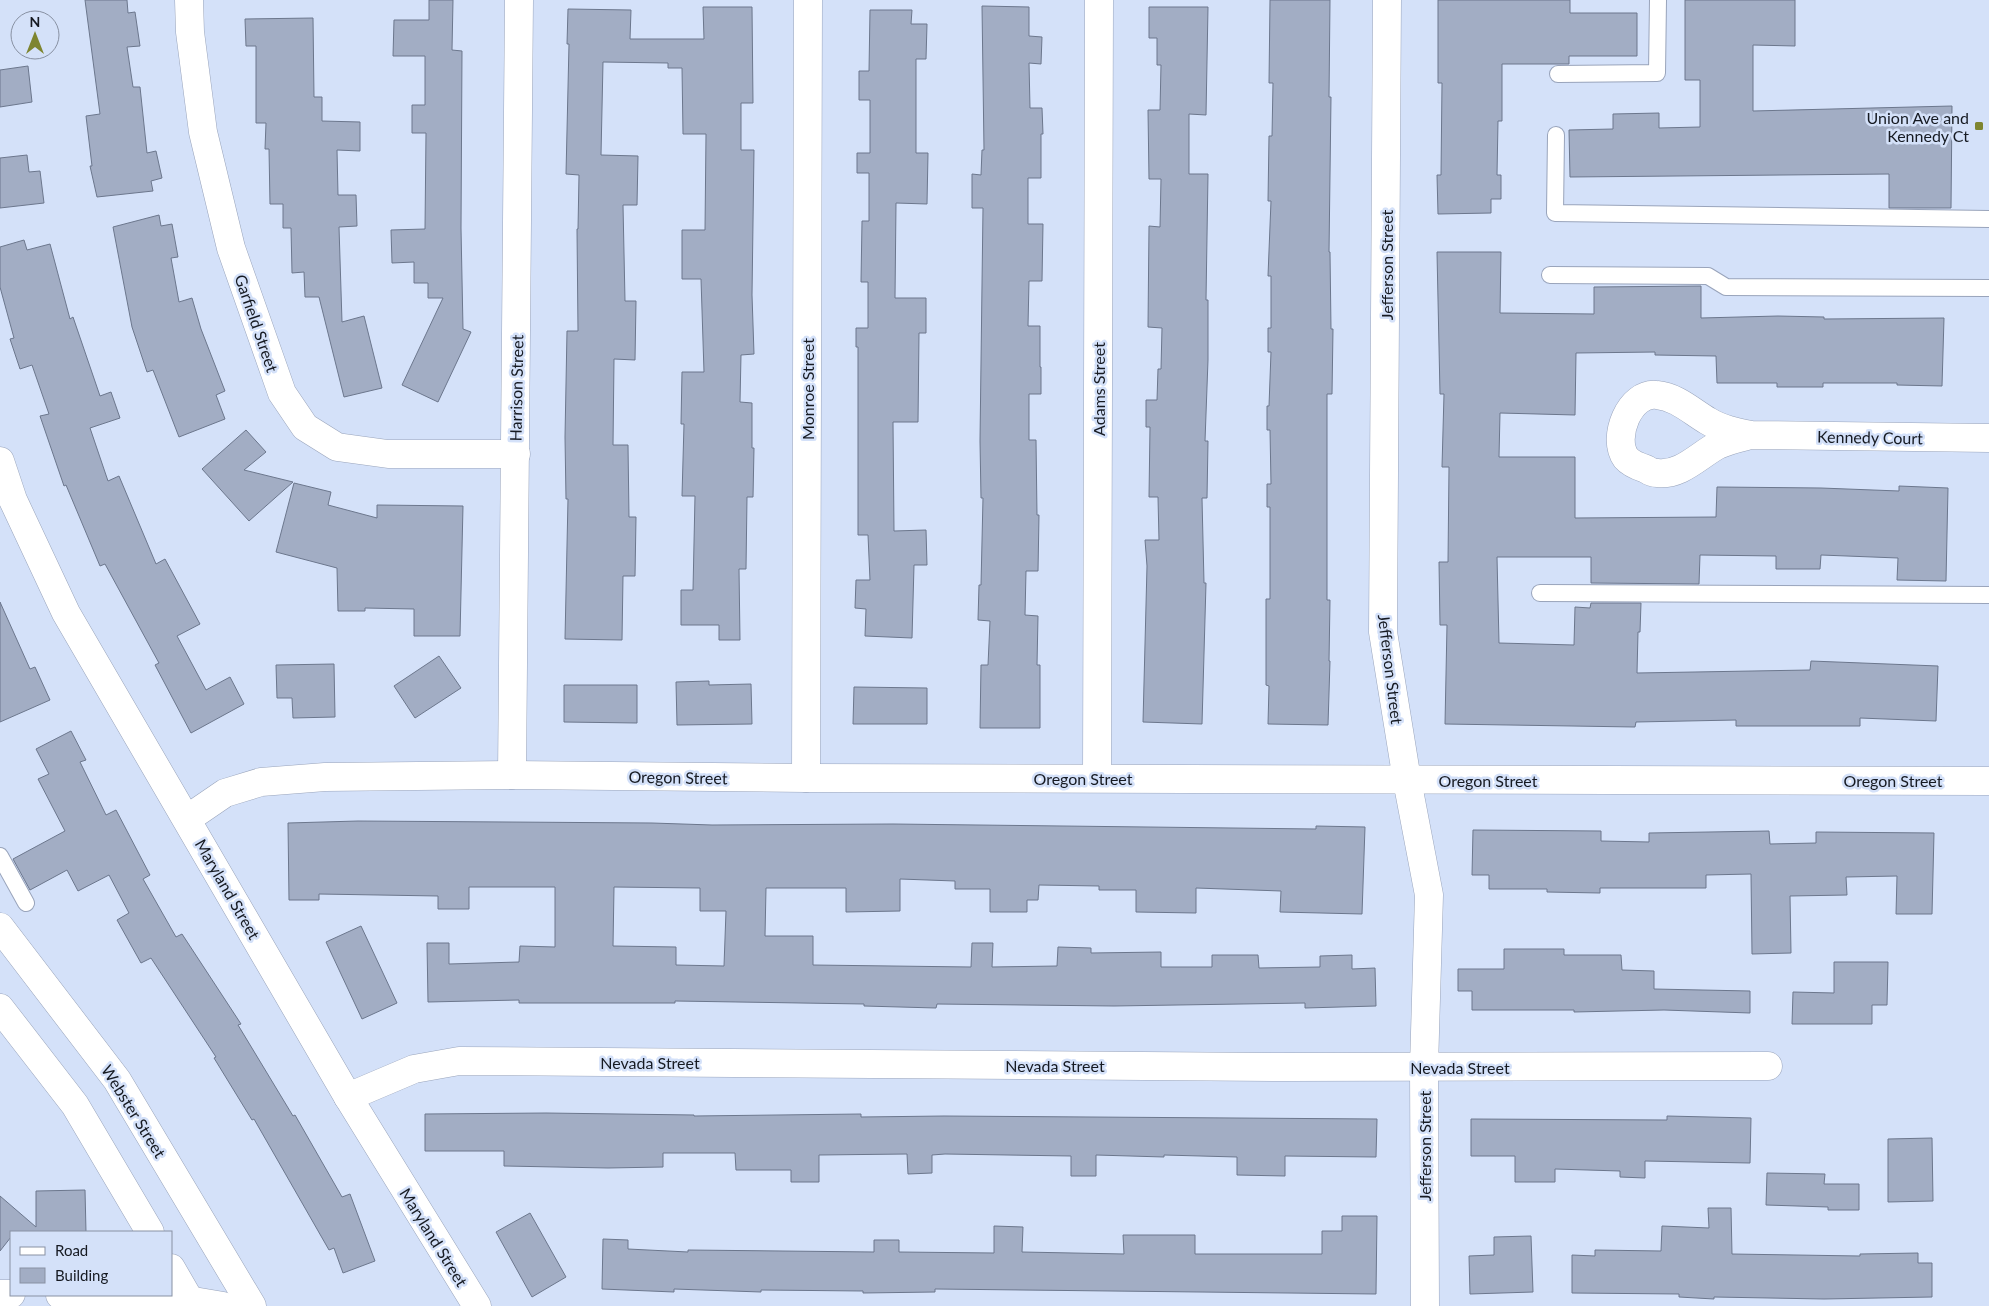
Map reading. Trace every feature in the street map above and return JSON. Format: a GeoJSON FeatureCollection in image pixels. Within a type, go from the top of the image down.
{"type":"FeatureCollection","features":[{"type":"Feature","properties":{"kind":"street","name":"Garfield Street"},"geometry":{"type":"LineString","coordinates":[[189,0],[190,32],[203,132],[231,248],[282,393],[305,428],[337,447],[388,454],[516,454]]}},
{"type":"Feature","properties":{"kind":"street","name":"Harrison Street"},"geometry":{"type":"LineString","coordinates":[[512,775],[519,0]]}},
{"type":"Feature","properties":{"kind":"street","name":"Monroe Street"},"geometry":{"type":"LineString","coordinates":[[806,778],[808,0]]}},
{"type":"Feature","properties":{"kind":"street","name":"Adams Street"},"geometry":{"type":"LineString","coordinates":[[1098,778],[1099,0]]}},
{"type":"Feature","properties":{"kind":"street","name":"Jefferson Street"},"geometry":{"type":"LineString","coordinates":[[1387,0],[1383,632],[1406,780],[1429,895],[1424,1067],[1424,1306]]}},
{"type":"Feature","properties":{"kind":"street","name":"Kennedy Court"},"geometry":{"type":"LineString","coordinates":[[1751,435],[1989,438]]}},
{"type":"Feature","properties":{"kind":"street","name":"Maryland Street"},"geometry":{"type":"LineString","coordinates":[[0,461],[13,500],[66,613],[348,1097],[477,1306]]}},
{"type":"Feature","properties":{"kind":"street","name":"Oregon Street"},"geometry":{"type":"LineString","coordinates":[[187,819],[225,793],[261,782],[325,777],[512,775],[806,778],[1989,781]]}},
{"type":"Feature","properties":{"kind":"street","name":"Webster Street"},"geometry":{"type":"LineString","coordinates":[[0,927],[117,1080],[252,1306]]}},
{"type":"Feature","properties":{"kind":"street"},"geometry":{"type":"LineString","coordinates":[[0,1008],[75,1105],[149,1231]]}},
{"type":"Feature","properties":{"kind":"street","name":"Nevada Street"},"geometry":{"type":"LineString","coordinates":[[348,1097],[414,1069],[460,1060],[1424,1067],[1768,1066]]}},
{"type":"Feature","properties":{"kind":"street"},"geometry":{"type":"LineString","coordinates":[[172,1270],[192,1303]]}},
{"type":"Feature","properties":{"kind":"street"},"geometry":{"type":"LineString","coordinates":[[158,1296],[192,1303],[223,1306]]}},
{"type":"Feature","properties":{"kind":"lane"},"geometry":{"type":"LineString","coordinates":[[1558,74],[1657,73],[1658,0]]}},
{"type":"Feature","properties":{"kind":"lane"},"geometry":{"type":"LineString","coordinates":[[1556,135],[1555,213],[1989,219]]}},
{"type":"Feature","properties":{"kind":"lane"},"geometry":{"type":"LineString","coordinates":[[1550,275],[1708,276],[1726,287],[1989,288]]}},
{"type":"Feature","properties":{"kind":"lane"},"geometry":{"type":"LineString","coordinates":[[1540,593],[1989,595]]}},
{"type":"Feature","properties":{"kind":"lane"},"geometry":{"type":"LineString","coordinates":[[0,856],[26,903]]}},
{"type":"Feature","properties":{"kind":"building"},"geometry":{"type":"Polygon","coordinates":[[[85,0],[127,0],[128,13],[135,12],[140,46],[127,47],[133,87],[140,87],[147,153],[156,151],[162,178],[151,181],[153,191],[97,197],[90,166],[92,166],[86,116],[100,114],[85,0]]]}},
{"type":"Feature","properties":{"kind":"building"},"geometry":{"type":"Polygon","coordinates":[[[429,0],[453,0],[452,50],[462,51],[461,228],[463,329],[471,332],[438,402],[402,385],[443,298],[428,298],[428,283],[414,283],[414,262],[392,263],[391,230],[425,229],[426,133],[412,133],[412,105],[425,105],[425,56],[393,56],[394,20],[429,20],[429,0]]]}},
{"type":"Feature","properties":{"kind":"building"},"geometry":{"type":"Polygon","coordinates":[[[1270,0],[1330,0],[1329,252],[1331,329],[1333,329],[1332,394],[1327,394],[1327,600],[1330,600],[1328,725],[1268,724],[1269,686],[1266,685],[1266,599],[1270,599],[1270,507],[1267,507],[1267,484],[1271,484],[1270,430],[1267,430],[1267,406],[1269,406],[1271,352],[1268,352],[1268,328],[1271,328],[1271,276],[1268,276],[1271,201],[1268,201],[1269,136],[1272,136],[1273,83],[1269,83],[1270,0]]]}},
{"type":"Feature","properties":{"kind":"building"},"geometry":{"type":"Polygon","coordinates":[[[1438,0],[1570,0],[1570,13],[1637,13],[1637,56],[1569,56],[1569,64],[1502,64],[1502,121],[1498,121],[1497,175],[1501,175],[1501,199],[1491,199],[1491,213],[1438,214],[1437,175],[1441,175],[1442,83],[1438,83],[1438,0]]]}},
{"type":"Feature","properties":{"kind":"building"},"geometry":{"type":"Polygon","coordinates":[[[1685,0],[1795,0],[1795,46],[1753,45],[1753,111],[1952,106],[1951,208],[1889,208],[1889,174],[1570,177],[1569,130],[1613,129],[1613,114],[1659,113],[1659,128],[1700,127],[1700,80],[1685,80],[1685,0]]]}},
{"type":"Feature","properties":{"kind":"building"},"geometry":{"type":"Polygon","coordinates":[[[982,6],[1029,7],[1029,36],[1042,37],[1041,64],[1029,63],[1030,108],[1042,108],[1043,134],[1041,134],[1041,178],[1028,178],[1028,224],[1043,224],[1042,281],[1029,281],[1028,326],[1040,326],[1041,394],[1029,394],[1029,440],[1036,440],[1037,515],[1039,515],[1038,571],[1026,571],[1025,615],[1038,616],[1037,665],[1040,665],[1040,728],[980,728],[981,665],[988,665],[990,621],[978,620],[979,585],[981,585],[983,498],[981,498],[980,441],[983,208],[972,208],[972,174],[981,175],[982,150],[984,150],[982,6]]]}},
{"type":"Feature","properties":{"kind":"building"},"geometry":{"type":"Polygon","coordinates":[[[703,7],[752,7],[753,103],[741,103],[741,150],[754,150],[752,295],[754,354],[741,355],[740,402],[752,403],[752,448],[754,448],[753,497],[747,497],[746,569],[739,569],[740,640],[719,640],[719,625],[681,625],[681,590],[693,590],[695,496],[682,496],[684,424],[681,424],[682,372],[704,372],[701,279],[682,279],[682,230],[705,230],[706,134],[683,134],[682,68],[668,68],[668,63],[603,62],[601,155],[638,156],[637,205],[623,205],[625,301],[636,301],[635,360],[614,359],[613,445],[628,445],[629,517],[636,517],[635,576],[623,576],[622,640],[565,639],[568,499],[566,499],[565,437],[567,331],[578,331],[577,229],[579,175],[566,174],[568,9],[631,10],[630,39],[704,39],[703,7]]]}},
{"type":"Feature","properties":{"kind":"building"},"geometry":{"type":"Polygon","coordinates":[[[1149,7],[1208,7],[1206,115],[1189,114],[1189,174],[1208,174],[1206,300],[1208,300],[1208,360],[1205,441],[1208,441],[1207,498],[1202,498],[1204,583],[1206,583],[1202,724],[1143,722],[1147,566],[1145,540],[1159,540],[1158,497],[1149,497],[1150,427],[1146,427],[1146,400],[1157,400],[1158,369],[1161,369],[1162,328],[1148,327],[1149,226],[1160,227],[1161,179],[1149,179],[1148,110],[1160,110],[1161,65],[1157,65],[1157,38],[1149,38],[1149,7]]]}},
{"type":"Feature","properties":{"kind":"building"},"geometry":{"type":"Polygon","coordinates":[[[870,10],[912,10],[911,24],[927,24],[926,59],[916,59],[916,153],[928,153],[927,204],[896,203],[895,298],[926,298],[926,333],[919,333],[918,422],[893,422],[894,531],[926,530],[927,565],[914,565],[912,638],[865,636],[866,609],[855,608],[856,580],[870,580],[868,535],[858,535],[858,347],[856,347],[856,328],[868,328],[868,282],[861,282],[862,221],[869,221],[869,173],[857,173],[857,153],[870,153],[870,100],[859,100],[859,71],[869,71],[870,10]]]}},
{"type":"Feature","properties":{"kind":"building"},"geometry":{"type":"Polygon","coordinates":[[[313,18],[314,97],[322,97],[322,121],[360,122],[360,151],[337,150],[338,195],[356,195],[357,226],[339,227],[342,322],[364,316],[382,388],[344,397],[319,297],[305,297],[304,272],[292,273],[291,228],[283,228],[283,204],[270,204],[269,149],[265,149],[266,123],[256,123],[256,46],[246,46],[245,19],[313,18]]]}},
{"type":"Feature","properties":{"kind":"building"},"geometry":{"type":"Polygon","coordinates":[[[28,66],[32,102],[0,107],[0,70],[28,66]]]}},
{"type":"Feature","properties":{"kind":"building"},"geometry":{"type":"Polygon","coordinates":[[[27,155],[29,172],[40,171],[44,203],[0,208],[0,158],[27,155]]]}},
{"type":"Feature","properties":{"kind":"building"},"geometry":{"type":"Polygon","coordinates":[[[159,215],[161,226],[172,224],[178,257],[171,258],[179,302],[192,298],[201,329],[225,391],[216,395],[225,419],[179,437],[153,370],[147,372],[132,327],[113,227],[159,215]]]}},
{"type":"Feature","properties":{"kind":"building"},"geometry":{"type":"Polygon","coordinates":[[[24,240],[27,250],[50,244],[70,319],[73,317],[100,396],[111,392],[120,418],[90,428],[108,481],[119,476],[156,564],[165,559],[200,624],[177,636],[206,690],[230,677],[244,704],[191,733],[155,665],[159,663],[105,564],[100,566],[66,485],[64,486],[40,416],[49,414],[32,365],[20,369],[10,339],[14,338],[0,287],[0,247],[24,240]]]}},
{"type":"Feature","properties":{"kind":"building"},"geometry":{"type":"Polygon","coordinates":[[[1437,252],[1501,252],[1500,313],[1594,314],[1594,287],[1701,286],[1701,318],[1778,316],[1824,317],[1824,319],[1944,318],[1942,386],[1897,385],[1897,383],[1823,383],[1823,387],[1777,387],[1777,383],[1717,383],[1716,356],[1655,355],[1655,352],[1576,353],[1575,415],[1500,413],[1499,457],[1575,457],[1575,518],[1716,517],[1717,487],[1899,491],[1899,486],[1948,488],[1946,581],[1897,580],[1898,558],[1821,555],[1820,569],[1776,569],[1776,556],[1700,555],[1699,584],[1591,583],[1591,557],[1497,557],[1499,643],[1574,645],[1575,607],[1590,608],[1591,603],[1641,603],[1637,673],[1810,670],[1811,661],[1938,666],[1936,721],[1860,718],[1860,726],[1736,726],[1736,720],[1636,722],[1635,727],[1445,724],[1447,625],[1440,625],[1439,562],[1448,562],[1449,467],[1442,467],[1444,394],[1440,394],[1437,252]]]}},
{"type":"Feature","properties":{"kind":"building"},"geometry":{"type":"Polygon","coordinates":[[[246,430],[266,452],[244,470],[293,482],[249,521],[202,469],[246,430]]]}},
{"type":"Feature","properties":{"kind":"building"},"geometry":{"type":"Polygon","coordinates":[[[294,483],[331,492],[328,505],[377,518],[377,505],[463,506],[460,636],[414,636],[414,609],[365,608],[365,611],[338,611],[337,568],[276,552],[294,483]]]}},
{"type":"Feature","properties":{"kind":"building"},"geometry":{"type":"Polygon","coordinates":[[[0,602],[30,669],[35,667],[50,700],[0,722],[0,602]]]}},
{"type":"Feature","properties":{"kind":"building"},"geometry":{"type":"Polygon","coordinates":[[[439,656],[461,688],[415,718],[394,686],[439,656]]]}},
{"type":"Feature","properties":{"kind":"building"},"geometry":{"type":"Polygon","coordinates":[[[334,664],[335,717],[293,718],[292,698],[277,698],[276,665],[334,664]]]}},
{"type":"Feature","properties":{"kind":"building"},"geometry":{"type":"Polygon","coordinates":[[[709,681],[709,685],[751,684],[752,724],[677,725],[676,682],[709,681]]]}},
{"type":"Feature","properties":{"kind":"building"},"geometry":{"type":"Polygon","coordinates":[[[564,685],[637,685],[637,723],[564,722],[564,685]]]}},
{"type":"Feature","properties":{"kind":"building"},"geometry":{"type":"Polygon","coordinates":[[[854,687],[927,688],[927,724],[853,724],[854,687]]]}},
{"type":"Feature","properties":{"kind":"building"},"geometry":{"type":"Polygon","coordinates":[[[71,731],[86,760],[80,762],[106,815],[116,810],[150,875],[143,879],[176,937],[182,934],[241,1024],[238,1025],[293,1116],[295,1115],[342,1197],[350,1194],[375,1261],[343,1273],[334,1248],[329,1250],[254,1119],[252,1120],[214,1058],[216,1057],[151,958],[141,963],[117,920],[129,913],[109,875],[78,891],[67,870],[30,890],[13,859],[65,831],[38,779],[49,774],[36,749],[71,731]]]}},
{"type":"Feature","properties":{"kind":"building"},"geometry":{"type":"Polygon","coordinates":[[[358,821],[1316,829],[1316,826],[1365,827],[1362,914],[1280,912],[1281,891],[1196,888],[1196,913],[1136,912],[1136,890],[1099,890],[1099,886],[1039,885],[1038,900],[1027,900],[1027,912],[990,912],[990,889],[955,889],[955,881],[900,879],[900,911],[846,912],[846,888],[766,888],[765,936],[813,936],[813,965],[971,967],[972,943],[993,943],[992,967],[1057,966],[1058,947],[1091,948],[1091,953],[1161,952],[1161,967],[1212,967],[1212,955],[1258,955],[1259,968],[1320,967],[1320,956],[1352,955],[1352,969],[1375,968],[1376,1006],[1305,1008],[1305,1003],[1114,1006],[937,1004],[936,1008],[864,1006],[864,1004],[675,1001],[675,1003],[519,1003],[519,1000],[428,1002],[427,943],[449,943],[449,964],[519,962],[520,946],[555,947],[555,887],[469,887],[469,909],[438,909],[438,896],[319,894],[319,900],[289,900],[288,823],[358,821]],[[614,887],[613,946],[676,947],[676,965],[724,966],[726,911],[700,911],[700,888],[614,887]]]}},
{"type":"Feature","properties":{"kind":"building"},"geometry":{"type":"Polygon","coordinates":[[[1473,830],[1601,831],[1601,841],[1649,842],[1649,833],[1769,831],[1770,844],[1816,843],[1816,832],[1934,833],[1932,914],[1896,914],[1897,876],[1846,877],[1847,895],[1790,896],[1791,953],[1752,954],[1751,874],[1706,875],[1706,888],[1600,888],[1600,893],[1547,892],[1547,889],[1489,889],[1489,875],[1472,875],[1473,830]]]}},
{"type":"Feature","properties":{"kind":"building"},"geometry":{"type":"Polygon","coordinates":[[[361,926],[397,1003],[362,1019],[326,942],[361,926]]]}},
{"type":"Feature","properties":{"kind":"building"},"geometry":{"type":"Polygon","coordinates":[[[1504,949],[1564,949],[1564,955],[1621,955],[1622,970],[1654,971],[1654,989],[1750,991],[1750,1013],[1664,1010],[1574,1012],[1574,1010],[1472,1010],[1472,991],[1458,991],[1458,969],[1504,969],[1504,949]]]}},
{"type":"Feature","properties":{"kind":"building"},"geometry":{"type":"Polygon","coordinates":[[[1834,962],[1888,962],[1887,1005],[1872,1005],[1872,1024],[1792,1024],[1793,992],[1834,993],[1834,962]]]}},
{"type":"Feature","properties":{"kind":"building"},"geometry":{"type":"Polygon","coordinates":[[[546,1113],[694,1116],[861,1114],[861,1117],[1377,1119],[1376,1157],[1285,1156],[1285,1176],[1237,1175],[1237,1157],[1096,1155],[1096,1176],[1071,1176],[1071,1156],[932,1155],[932,1173],[908,1174],[907,1154],[819,1155],[819,1182],[791,1182],[791,1170],[736,1170],[735,1153],[663,1153],[663,1167],[608,1168],[504,1166],[504,1151],[425,1151],[425,1114],[546,1113]]]}},
{"type":"Feature","properties":{"kind":"building"},"geometry":{"type":"Polygon","coordinates":[[[1667,1116],[1751,1118],[1750,1163],[1645,1161],[1645,1178],[1620,1177],[1620,1171],[1555,1169],[1555,1182],[1515,1182],[1515,1156],[1471,1156],[1471,1119],[1667,1120],[1667,1116]]]}},
{"type":"Feature","properties":{"kind":"building"},"geometry":{"type":"Polygon","coordinates":[[[1932,1138],[1933,1201],[1888,1202],[1888,1139],[1932,1138]]]}},
{"type":"Feature","properties":{"kind":"building"},"geometry":{"type":"Polygon","coordinates":[[[1767,1173],[1825,1174],[1824,1184],[1859,1184],[1859,1210],[1828,1210],[1828,1207],[1766,1205],[1767,1173]]]}},
{"type":"Feature","properties":{"kind":"building"},"geometry":{"type":"Polygon","coordinates":[[[85,1190],[86,1231],[10,1231],[10,1238],[0,1251],[0,1196],[36,1227],[36,1191],[85,1190]]]}},
{"type":"Feature","properties":{"kind":"building"},"geometry":{"type":"Polygon","coordinates":[[[1708,1208],[1731,1208],[1732,1254],[1860,1256],[1860,1254],[1918,1253],[1918,1263],[1932,1263],[1932,1297],[1824,1299],[1714,1297],[1714,1299],[1679,1297],[1679,1294],[1572,1293],[1572,1255],[1595,1256],[1595,1250],[1661,1251],[1662,1226],[1709,1228],[1708,1208]]]}},
{"type":"Feature","properties":{"kind":"building"},"geometry":{"type":"Polygon","coordinates":[[[530,1213],[566,1277],[532,1297],[496,1232],[530,1213]]]}},
{"type":"Feature","properties":{"kind":"building"},"geometry":{"type":"Polygon","coordinates":[[[1342,1216],[1377,1216],[1376,1294],[935,1289],[935,1292],[863,1293],[863,1291],[761,1290],[761,1292],[674,1289],[674,1292],[602,1289],[603,1239],[628,1240],[628,1249],[688,1252],[688,1250],[874,1252],[874,1240],[899,1240],[899,1252],[994,1253],[994,1226],[1023,1227],[1022,1252],[1124,1254],[1123,1235],[1195,1235],[1195,1254],[1322,1254],[1322,1231],[1342,1231],[1342,1216]]]}},
{"type":"Feature","properties":{"kind":"building"},"geometry":{"type":"Polygon","coordinates":[[[1531,1236],[1533,1292],[1470,1294],[1469,1256],[1494,1255],[1494,1237],[1531,1236]]]}},
{"type":"Feature","properties":{"kind":"place","name":"Union Ave and Kennedy Ct"},"geometry":{"type":"Point","coordinates":[1979,126]}}]}
